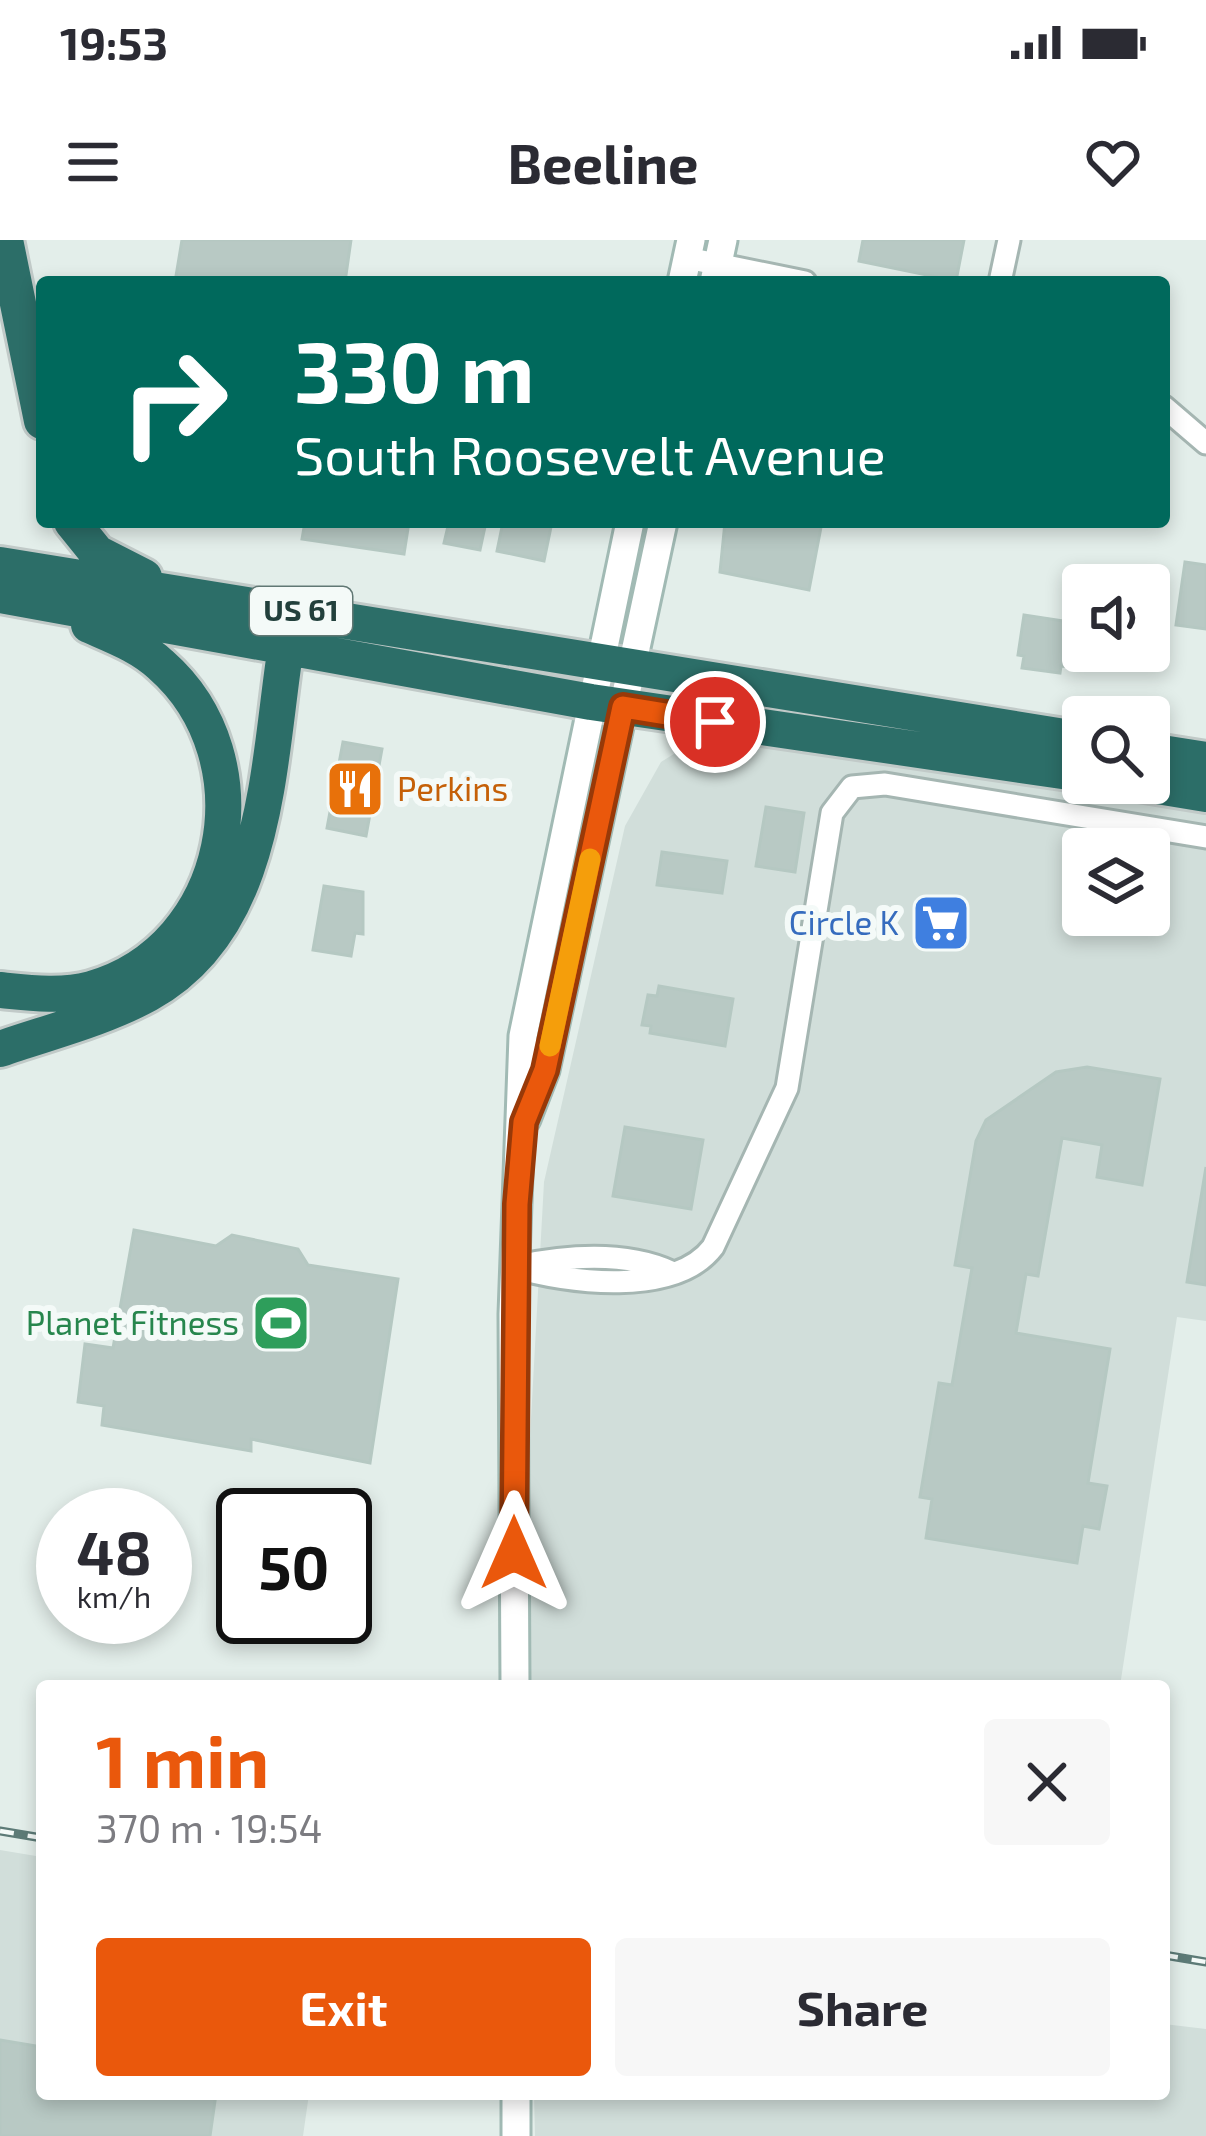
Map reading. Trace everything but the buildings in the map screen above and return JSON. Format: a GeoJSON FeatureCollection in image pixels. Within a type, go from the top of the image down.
{"type":"FeatureCollection","features":[{"type":"Feature","properties":{"kind":"highway"},"geometry":{"type":"LineString","coordinates":[[4,240],[36,392]]}},
{"type":"Feature","properties":{"kind":"highway"},"geometry":{"type":"LineString","coordinates":[[77,528],[97,553],[124,571],[217,598]]}},
{"type":"Feature","properties":{"kind":"highway","name":"US 61"},"geometry":{"type":"LineString","coordinates":[[0,565],[1062,737]]}},
{"type":"Feature","properties":{"kind":"highway"},"geometry":{"type":"LineString","coordinates":[[0,596],[79,621],[159,662],[212,731],[226,801],[225,828],[208,885],[192,915],[149,960],[93,988],[66,994],[0,990]]}},
{"type":"Feature","properties":{"kind":"highway","name":"US 61"},"geometry":{"type":"LineString","coordinates":[[0,596],[607,705],[1062,772]]}},
{"type":"Feature","properties":{"kind":"highway"},"geometry":{"type":"LineString","coordinates":[[0,1049],[152,992],[202,951],[226,917],[253,852],[286,646],[266,605]]}},
{"type":"Feature","properties":{"kind":"highway"},"geometry":{"type":"LineString","coordinates":[[1170,754],[1206,760]]}},
{"type":"Feature","properties":{"kind":"highway"},"geometry":{"type":"LineString","coordinates":[[1170,788],[1206,794]]}},
{"type":"Feature","properties":{"kind":"main road"},"geometry":{"type":"LineString","coordinates":[[616,664],[629,528]]}},
{"type":"Feature","properties":{"kind":"main road"},"geometry":{"type":"LineString","coordinates":[[515,1680],[514,1267],[526,1013],[616,664],[660,528]]}},
{"type":"Feature","properties":{"kind":"main road"},"geometry":{"type":"LineString","coordinates":[[516,2100],[516,2136]]}},
{"type":"Feature","properties":{"kind":"street"},"geometry":{"type":"LineString","coordinates":[[1001,276],[1009,240]]}},
{"type":"Feature","properties":{"kind":"street"},"geometry":{"type":"LineString","coordinates":[[686,260],[779,276]]}},
{"type":"Feature","properties":{"kind":"street"},"geometry":{"type":"LineString","coordinates":[[1170,412],[1206,443]]}},
{"type":"Feature","properties":{"kind":"street"},"geometry":{"type":"LineString","coordinates":[[514,1267],[583,1259],[638,1261],[671,1272],[693,1267],[713,1247],[780,1107],[791,1070],[827,833],[845,793],[862,784],[885,784],[1206,837]]}},
{"type":"Feature","properties":{"kind":"shaded area"},"geometry":{"type":"Polygon","coordinates":[[[725,740],[1062,790],[1062,804],[1153,804],[1206,812],[1206,1321],[1177,1317],[1121,1680],[531,1680],[527,1492],[544,1182],[625,826],[661,762],[685,747],[725,740]]]}},
{"type":"Feature","properties":{"kind":"shaded area"},"geometry":{"type":"Polygon","coordinates":[[[0,1850],[36,1856],[36,2100],[308,2100],[303,2136],[0,2136],[0,1850]]]}},
{"type":"Feature","properties":{"kind":"shaded area"},"geometry":{"type":"Polygon","coordinates":[[[1170,2025],[1206,2029],[1206,2136],[535,2136],[534,2100],[1170,2100],[1170,2025]]]}},
{"type":"Feature","properties":{"kind":"railway"},"geometry":{"type":"LineString","coordinates":[[0,1831],[36,1837]]}},
{"type":"Feature","properties":{"kind":"railway"},"geometry":{"type":"LineString","coordinates":[[1170,1956],[1206,1962]]}},
{"type":"Feature","properties":{"kind":"slow traffic"},"geometry":{"type":"LineString","coordinates":[[550,1046],[590,859]]}},
{"type":"Feature","properties":{"kind":"place","name":"Perkins"},"geometry":{"type":"Point","coordinates":[355,789]}},
{"type":"Feature","properties":{"kind":"place","name":"Circle K"},"geometry":{"type":"Point","coordinates":[941,923]}},
{"type":"Feature","properties":{"kind":"place","name":"Planet Fitness"},"geometry":{"type":"Point","coordinates":[281,1323]}},
{"type":"Feature","properties":{"kind":"route"},"geometry":{"type":"LineString","coordinates":[[514,1553],[514,1267],[524,1122],[545,1070],[623,707],[715,722]]}}]}
